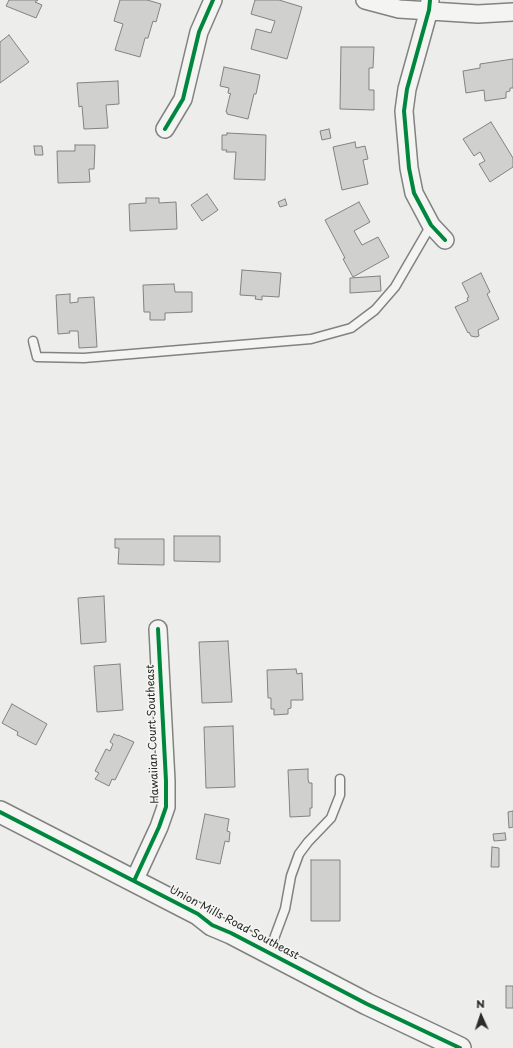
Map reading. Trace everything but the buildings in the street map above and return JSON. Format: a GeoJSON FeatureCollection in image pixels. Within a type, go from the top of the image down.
{"type":"FeatureCollection","features":[{"type":"Feature","properties":{"kind":"street"},"geometry":{"type":"LineString","coordinates":[[166,129],[183,98],[199,32],[212,0]]}},
{"type":"Feature","properties":{"kind":"street"},"geometry":{"type":"LineString","coordinates":[[365,0],[399,9],[429,5],[478,14],[513,12]]}},
{"type":"Feature","properties":{"kind":"street"},"geometry":{"type":"LineString","coordinates":[[429,5],[407,89],[404,111],[409,168],[414,193],[431,226],[445,240]]}},
{"type":"Feature","properties":{"kind":"street","name":"Hawaiian Court Southeast"},"geometry":{"type":"LineString","coordinates":[[134,881],[159,827],[166,807],[158,629]]}},
{"type":"Feature","properties":{"kind":"street","name":"Union Mills Road Southeast"},"geometry":{"type":"LineString","coordinates":[[0,812],[198,914],[212,925],[367,1004],[460,1048]]}},
{"type":"Feature","properties":{"kind":"lane"},"geometry":{"type":"LineString","coordinates":[[32,341],[37,357],[84,358],[311,339],[345,330],[351,328],[375,310],[395,287],[431,226]]}},
{"type":"Feature","properties":{"kind":"lane"},"geometry":{"type":"LineString","coordinates":[[269,953],[285,909],[291,876],[299,854],[308,842],[331,818],[340,795],[340,779]]}},
{"type":"Feature","properties":{"kind":"cycle path"},"geometry":{"type":"LineString","coordinates":[[165,129],[183,99],[199,32],[213,0]]}},
{"type":"Feature","properties":{"kind":"cycle path"},"geometry":{"type":"LineString","coordinates":[[430,0],[429,10],[407,89],[404,111],[409,168],[414,193],[431,225],[445,240]]}},
{"type":"Feature","properties":{"kind":"cycle path"},"geometry":{"type":"LineString","coordinates":[[134,881],[159,827],[166,807],[158,629]]}},
{"type":"Feature","properties":{"kind":"cycle path"},"geometry":{"type":"LineString","coordinates":[[0,812],[198,914],[212,925],[231,933],[367,1004],[460,1048]]}}]}
